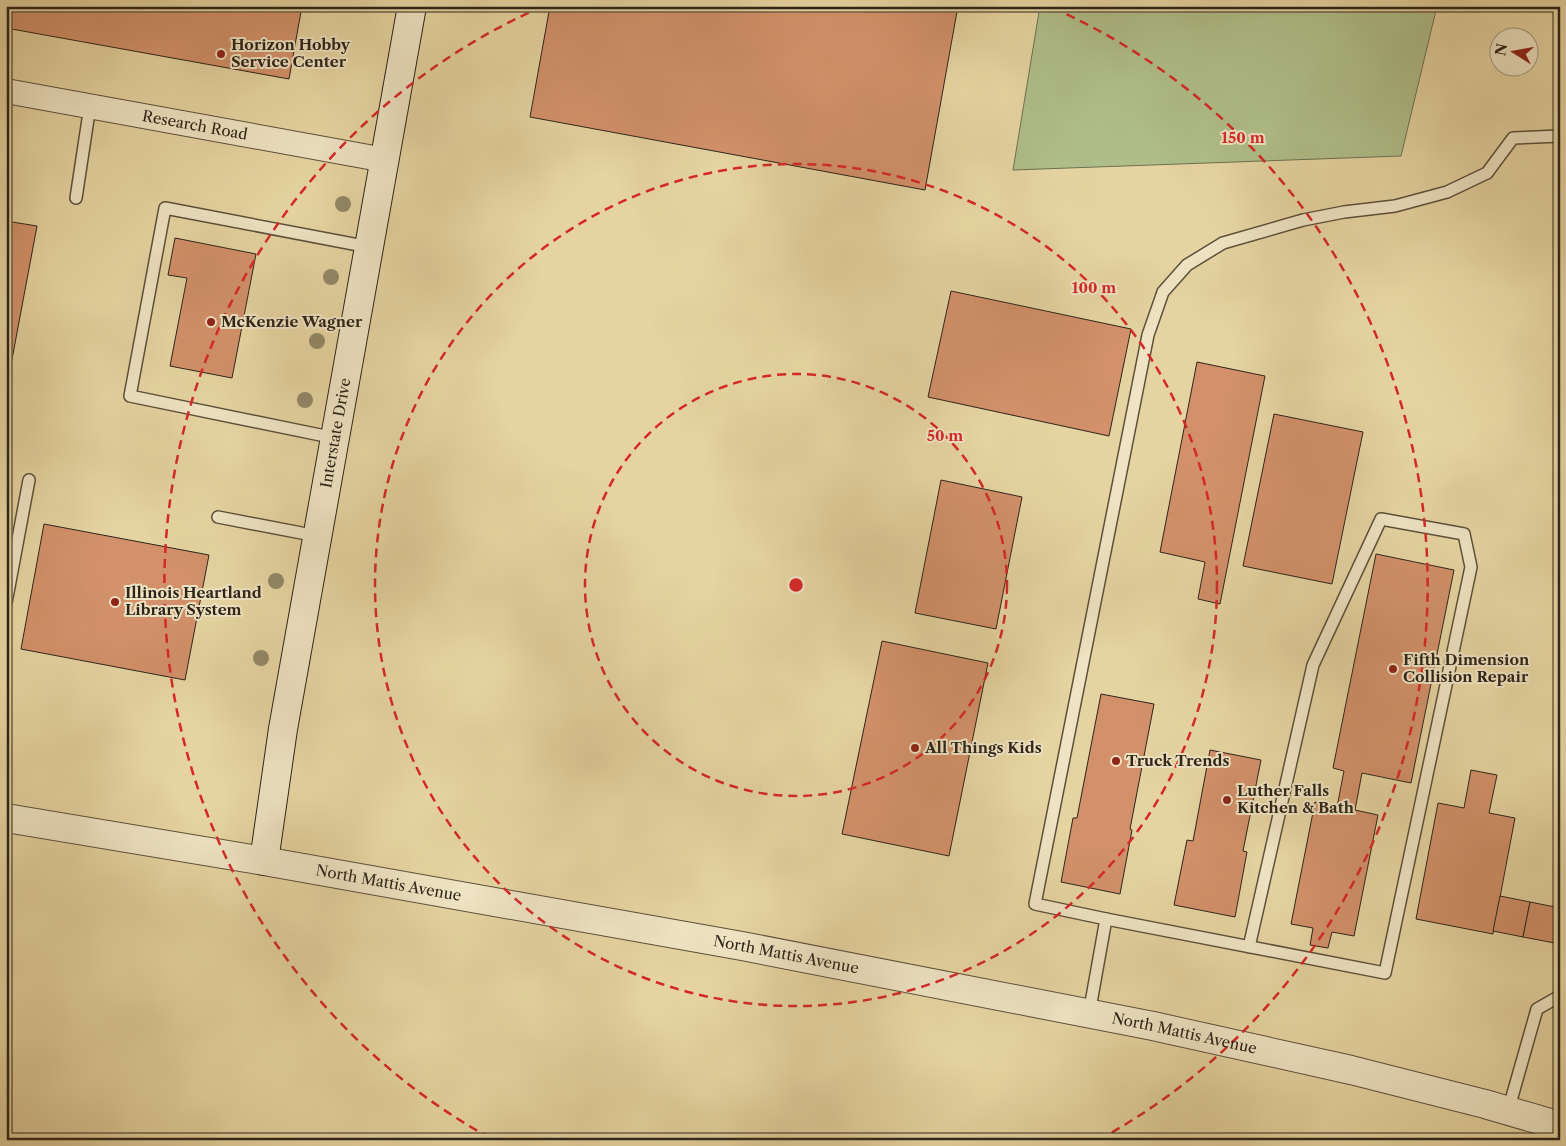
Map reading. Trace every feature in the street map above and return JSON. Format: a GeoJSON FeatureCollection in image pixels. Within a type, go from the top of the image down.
{"type":"FeatureCollection","features":[{"type":"Feature","properties":{"kind":"street","name":"Interstate Drive"},"geometry":{"type":"LineString","coordinates":[[264,860],[283,728],[412,6]]}},
{"type":"Feature","properties":{"kind":"street","name":"Research Road"},"geometry":{"type":"LineString","coordinates":[[6,91],[385,160]]}},
{"type":"Feature","properties":{"kind":"street","name":"North Mattis Avenue"},"geometry":{"type":"LineString","coordinates":[[6,818],[264,860],[742,946],[1153,1026],[1351,1070],[1560,1126]]}},
{"type":"Feature","properties":{"kind":"lane"},"geometry":{"type":"LineString","coordinates":[[76,198],[90,106]]}},
{"type":"Feature","properties":{"kind":"lane"},"geometry":{"type":"LineString","coordinates":[[1249,947],[1313,665],[1381,519],[1464,534],[1471,567],[1385,973],[1249,947],[1106,919],[1035,904],[1148,335],[1163,292],[1187,265],[1223,243],[1303,220],[1344,212],[1395,206],[1446,192],[1487,173],[1513,138],[1560,136]]}},
{"type":"Feature","properties":{"kind":"lane"},"geometry":{"type":"LineString","coordinates":[[335,438],[130,396],[165,208],[370,247]]}},
{"type":"Feature","properties":{"kind":"lane"},"geometry":{"type":"LineString","coordinates":[[6,603],[29,480]]}},
{"type":"Feature","properties":{"kind":"lane"},"geometry":{"type":"LineString","coordinates":[[218,517],[317,536]]}},
{"type":"Feature","properties":{"kind":"lane"},"geometry":{"type":"LineString","coordinates":[[1089,1014],[1106,919]]}},
{"type":"Feature","properties":{"kind":"lane"},"geometry":{"type":"LineString","coordinates":[[1508,1111],[1537,1009],[1560,996]]}},
{"type":"Feature","properties":{"kind":"green space"},"geometry":{"type":"Polygon","coordinates":[[[1040,6],[1437,6],[1401,156],[1013,170],[1040,6]]]}},
{"type":"Feature","properties":{"kind":"building","name":"Horizon Hobby Service Center"},"geometry":{"type":"Polygon","coordinates":[[[6,6],[302,6],[289,79],[6,28],[6,6]]]}},
{"type":"Feature","properties":{"kind":"building"},"geometry":{"type":"Polygon","coordinates":[[[550,6],[958,6],[925,190],[530,117],[550,6]]]}},
{"type":"Feature","properties":{"kind":"building"},"geometry":{"type":"Polygon","coordinates":[[[6,221],[37,226],[7,386],[6,386],[6,221]]]}},
{"type":"Feature","properties":{"kind":"building","name":"McKenzie Wagner"},"geometry":{"type":"Polygon","coordinates":[[[175,238],[256,254],[232,378],[170,366],[187,278],[168,275],[175,238]]]}},
{"type":"Feature","properties":{"kind":"building"},"geometry":{"type":"Polygon","coordinates":[[[951,291],[1131,329],[1109,436],[928,397],[951,291]]]}},
{"type":"Feature","properties":{"kind":"building"},"geometry":{"type":"Polygon","coordinates":[[[1197,362],[1265,376],[1220,604],[1198,599],[1205,562],[1160,552],[1197,362]]]}},
{"type":"Feature","properties":{"kind":"building"},"geometry":{"type":"Polygon","coordinates":[[[1274,414],[1363,432],[1332,584],[1243,566],[1274,414]]]}},
{"type":"Feature","properties":{"kind":"building"},"geometry":{"type":"Polygon","coordinates":[[[941,480],[1022,497],[996,629],[915,613],[941,480]]]}},
{"type":"Feature","properties":{"kind":"building","name":"Illinois Heartland Library System"},"geometry":{"type":"Polygon","coordinates":[[[44,524],[209,555],[185,680],[21,649],[44,524]]]}},
{"type":"Feature","properties":{"kind":"building","name":"Fifth Dimension Collision Repair"},"geometry":{"type":"Polygon","coordinates":[[[1376,554],[1454,570],[1411,783],[1362,773],[1355,810],[1378,815],[1354,936],[1332,932],[1328,948],[1310,945],[1313,928],[1291,924],[1315,802],[1337,807],[1344,771],[1333,768],[1376,554]]]}},
{"type":"Feature","properties":{"kind":"building","name":"All Things Kids"},"geometry":{"type":"Polygon","coordinates":[[[882,641],[988,663],[949,856],[842,834],[882,641]]]}},
{"type":"Feature","properties":{"kind":"building","name":"Truck Trends"},"geometry":{"type":"Polygon","coordinates":[[[1101,694],[1154,704],[1130,829],[1132,830],[1120,894],[1061,882],[1073,818],[1077,818],[1101,694]]]}},
{"type":"Feature","properties":{"kind":"building","name":"Luther Falls Kitchen & Bath"},"geometry":{"type":"Polygon","coordinates":[[[1210,750],[1261,760],[1243,851],[1247,852],[1235,917],[1174,905],[1187,840],[1193,841],[1210,750]]]}},
{"type":"Feature","properties":{"kind":"building"},"geometry":{"type":"Polygon","coordinates":[[[1471,770],[1497,775],[1489,813],[1515,818],[1493,934],[1416,919],[1438,803],[1464,808],[1471,770]]]}},
{"type":"Feature","properties":{"kind":"building"},"geometry":{"type":"Polygon","coordinates":[[[1500,896],[1530,902],[1523,937],[1493,931],[1500,896]]]}},
{"type":"Feature","properties":{"kind":"building"},"geometry":{"type":"Polygon","coordinates":[[[1530,902],[1560,908],[1560,944],[1523,937],[1530,902]]]}},
{"type":"Feature","properties":{"kind":"place","name":"Horizon Hobby Service Center"},"geometry":{"type":"Point","coordinates":[221,54]}},
{"type":"Feature","properties":{"kind":"place","name":"McKenzie Wagner"},"geometry":{"type":"Point","coordinates":[211,322]}},
{"type":"Feature","properties":{"kind":"place","name":"Illinois Heartland Library System"},"geometry":{"type":"Point","coordinates":[115,602]}},
{"type":"Feature","properties":{"kind":"place","name":"Fifth Dimension Collision Repair"},"geometry":{"type":"Point","coordinates":[1393,669]}},
{"type":"Feature","properties":{"kind":"place","name":"All Things Kids"},"geometry":{"type":"Point","coordinates":[915,748]}},
{"type":"Feature","properties":{"kind":"place","name":"Truck Trends"},"geometry":{"type":"Point","coordinates":[1116,761]}},
{"type":"Feature","properties":{"kind":"place","name":"Luther Falls Kitchen & Bath"},"geometry":{"type":"Point","coordinates":[1227,800]}}]}
